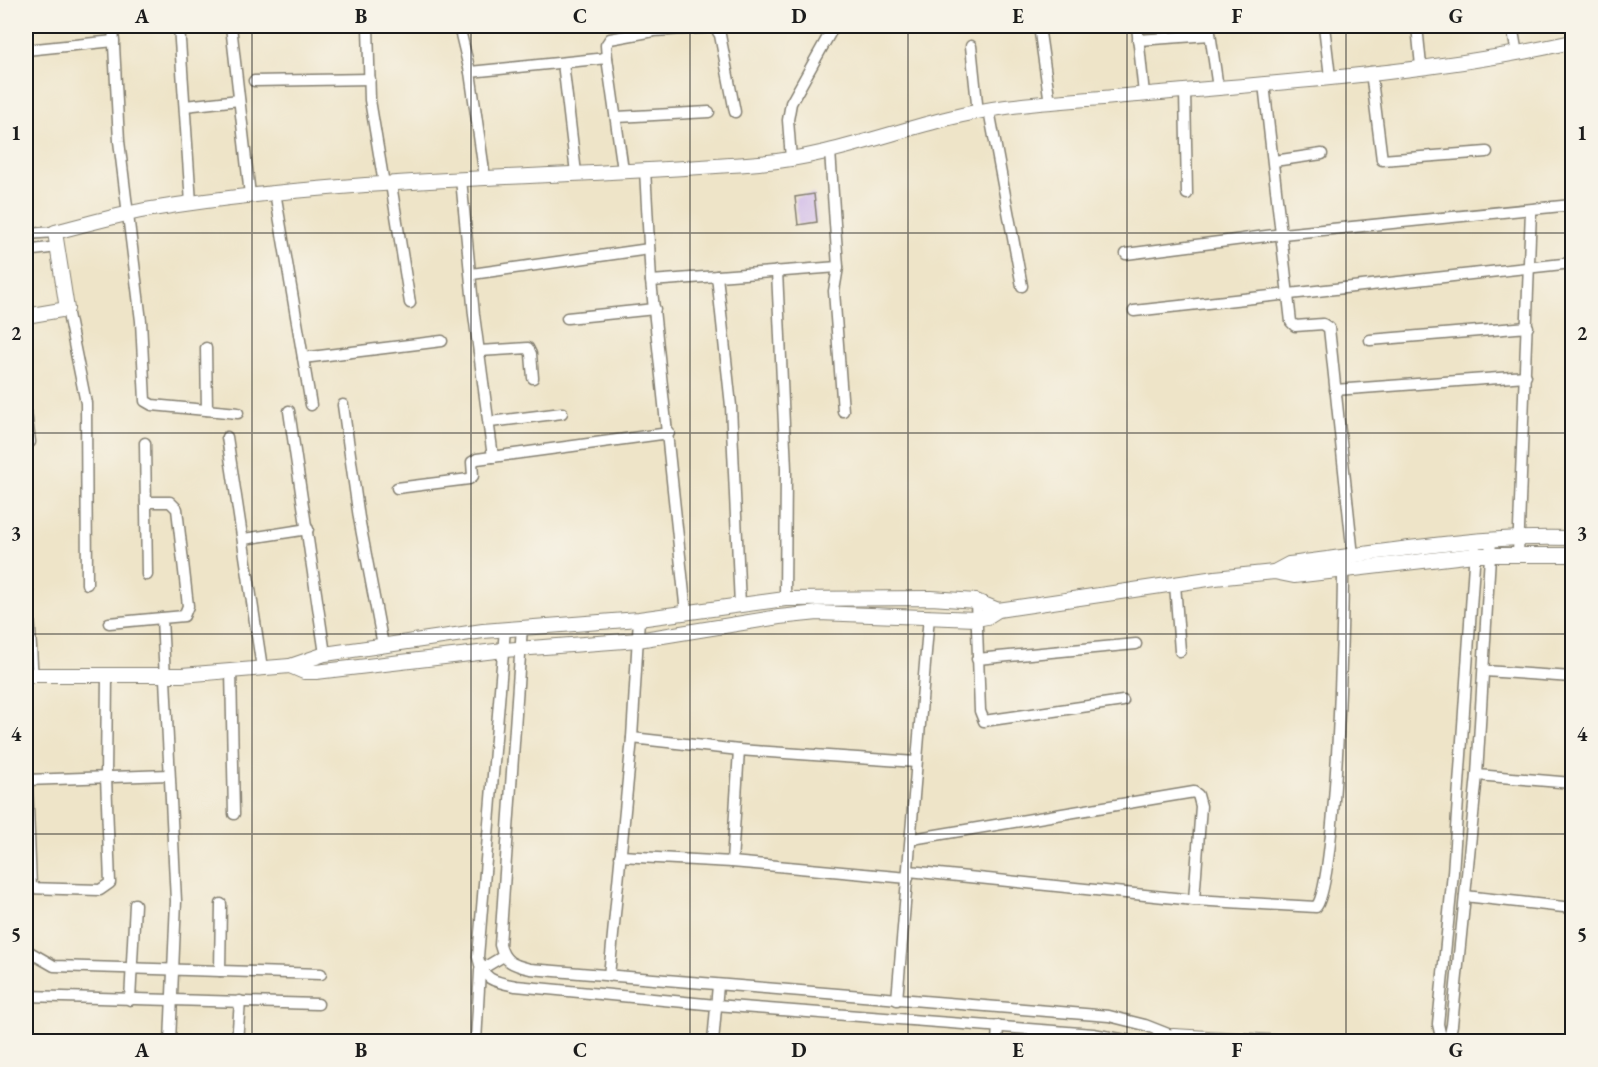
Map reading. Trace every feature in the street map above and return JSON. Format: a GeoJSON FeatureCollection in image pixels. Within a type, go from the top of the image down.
{"type":"FeatureCollection","features":[{"type":"Feature","properties":{"kind":"street"},"geometry":{"type":"LineString","coordinates":[[113,26],[119,141],[130,214],[145,401],[152,405],[238,412]]}},
{"type":"Feature","properties":{"kind":"street"},"geometry":{"type":"LineString","coordinates":[[178,26],[191,203]]}},
{"type":"Feature","properties":{"kind":"street"},"geometry":{"type":"LineString","coordinates":[[231,26],[250,195]]}},
{"type":"Feature","properties":{"kind":"street"},"geometry":{"type":"LineString","coordinates":[[368,26],[372,118],[388,184],[410,303]]}},
{"type":"Feature","properties":{"kind":"street"},"geometry":{"type":"LineString","coordinates":[[459,26],[470,72],[484,177]]}},
{"type":"Feature","properties":{"kind":"street"},"geometry":{"type":"LineString","coordinates":[[791,159],[789,108],[834,26]]}},
{"type":"Feature","properties":{"kind":"street"},"geometry":{"type":"LineString","coordinates":[[1039,26],[1050,103]]}},
{"type":"Feature","properties":{"kind":"street"},"geometry":{"type":"LineString","coordinates":[[1137,26],[1144,94]]}},
{"type":"Feature","properties":{"kind":"street"},"geometry":{"type":"LineString","coordinates":[[1324,26],[1330,77]]}},
{"type":"Feature","properties":{"kind":"street"},"geometry":{"type":"LineString","coordinates":[[1417,26],[1421,66]]}},
{"type":"Feature","properties":{"kind":"street"},"geometry":{"type":"LineString","coordinates":[[1512,26],[1517,54]]}},
{"type":"Feature","properties":{"kind":"street"},"geometry":{"type":"LineString","coordinates":[[623,170],[607,58],[606,45],[610,39],[665,30],[715,27],[720,35],[735,112]]}},
{"type":"Feature","properties":{"kind":"street"},"geometry":{"type":"LineString","coordinates":[[1138,40],[1209,30],[1218,88]]}},
{"type":"Feature","properties":{"kind":"street"},"geometry":{"type":"LineString","coordinates":[[26,50],[114,41]]}},
{"type":"Feature","properties":{"kind":"street"},"geometry":{"type":"LineString","coordinates":[[26,234],[55,232],[130,214],[191,203],[275,192],[791,159],[830,151],[926,123],[983,111],[1330,77],[1517,54],[1572,42]]}},
{"type":"Feature","properties":{"kind":"street"},"geometry":{"type":"LineString","coordinates":[[971,46],[1022,286]]}},
{"type":"Feature","properties":{"kind":"street"},"geometry":{"type":"LineString","coordinates":[[470,72],[607,58]]}},
{"type":"Feature","properties":{"kind":"street"},"geometry":{"type":"LineString","coordinates":[[563,63],[576,173]]}},
{"type":"Feature","properties":{"kind":"street"},"geometry":{"type":"LineString","coordinates":[[1371,72],[1382,160],[1487,152]]}},
{"type":"Feature","properties":{"kind":"street"},"geometry":{"type":"LineString","coordinates":[[254,81],[370,79]]}},
{"type":"Feature","properties":{"kind":"street"},"geometry":{"type":"LineString","coordinates":[[1264,84],[1293,326],[1323,324],[1329,328],[1353,556]]}},
{"type":"Feature","properties":{"kind":"street"},"geometry":{"type":"LineString","coordinates":[[1185,91],[1187,194]]}},
{"type":"Feature","properties":{"kind":"street"},"geometry":{"type":"LineString","coordinates":[[185,106],[239,100]]}},
{"type":"Feature","properties":{"kind":"street"},"geometry":{"type":"LineString","coordinates":[[616,117],[709,112]]}},
{"type":"Feature","properties":{"kind":"street"},"geometry":{"type":"LineString","coordinates":[[830,151],[838,267],[834,291],[843,411]]}},
{"type":"Feature","properties":{"kind":"street"},"geometry":{"type":"LineString","coordinates":[[1274,161],[1322,154]]}},
{"type":"Feature","properties":{"kind":"street"},"geometry":{"type":"LineString","coordinates":[[645,169],[651,281],[669,433],[686,613]]}},
{"type":"Feature","properties":{"kind":"street"},"geometry":{"type":"LineString","coordinates":[[461,179],[493,457]]}},
{"type":"Feature","properties":{"kind":"street"},"geometry":{"type":"LineString","coordinates":[[275,192],[310,405]]}},
{"type":"Feature","properties":{"kind":"street"},"geometry":{"type":"LineString","coordinates":[[1126,254],[1282,234],[1572,205]]}},
{"type":"Feature","properties":{"kind":"street"},"geometry":{"type":"LineString","coordinates":[[1518,555],[1531,210]]}},
{"type":"Feature","properties":{"kind":"street"},"geometry":{"type":"LineString","coordinates":[[55,232],[67,309],[86,403],[87,584]]}},
{"type":"Feature","properties":{"kind":"street"},"geometry":{"type":"LineString","coordinates":[[26,251],[57,247]]}},
{"type":"Feature","properties":{"kind":"street"},"geometry":{"type":"LineString","coordinates":[[472,274],[649,249]]}},
{"type":"Feature","properties":{"kind":"street"},"geometry":{"type":"LineString","coordinates":[[1134,311],[1572,263]]}},
{"type":"Feature","properties":{"kind":"street"},"geometry":{"type":"LineString","coordinates":[[651,281],[838,267]]}},
{"type":"Feature","properties":{"kind":"street"},"geometry":{"type":"LineString","coordinates":[[777,271],[786,469],[785,599]]}},
{"type":"Feature","properties":{"kind":"street"},"geometry":{"type":"LineString","coordinates":[[717,276],[731,406],[740,605]]}},
{"type":"Feature","properties":{"kind":"street"},"geometry":{"type":"LineString","coordinates":[[26,316],[67,309]]}},
{"type":"Feature","properties":{"kind":"street"},"geometry":{"type":"LineString","coordinates":[[567,318],[655,309]]}},
{"type":"Feature","properties":{"kind":"street"},"geometry":{"type":"LineString","coordinates":[[1370,340],[1528,327]]}},
{"type":"Feature","properties":{"kind":"street"},"geometry":{"type":"LineString","coordinates":[[303,358],[442,341]]}},
{"type":"Feature","properties":{"kind":"street"},"geometry":{"type":"LineString","coordinates":[[206,348],[207,411]]}},
{"type":"Feature","properties":{"kind":"street"},"geometry":{"type":"LineString","coordinates":[[479,351],[528,348],[531,354],[533,378]]}},
{"type":"Feature","properties":{"kind":"street"},"geometry":{"type":"LineString","coordinates":[[1335,390],[1526,376]]}},
{"type":"Feature","properties":{"kind":"street"},"geometry":{"type":"LineString","coordinates":[[344,405],[359,518],[383,645]]}},
{"type":"Feature","properties":{"kind":"street"},"geometry":{"type":"LineString","coordinates":[[290,411],[325,654]]}},
{"type":"Feature","properties":{"kind":"street"},"geometry":{"type":"LineString","coordinates":[[26,412],[30,442]]}},
{"type":"Feature","properties":{"kind":"street"},"geometry":{"type":"LineString","coordinates":[[490,422],[562,413]]}},
{"type":"Feature","properties":{"kind":"street"},"geometry":{"type":"LineString","coordinates":[[398,488],[469,479],[472,476],[472,462],[493,457],[669,433]]}},
{"type":"Feature","properties":{"kind":"street"},"geometry":{"type":"LineString","coordinates":[[227,437],[262,668]]}},
{"type":"Feature","properties":{"kind":"street"},"geometry":{"type":"LineString","coordinates":[[145,443],[147,575]]}},
{"type":"Feature","properties":{"kind":"street"},"geometry":{"type":"LineString","coordinates":[[109,623],[183,616],[188,611],[177,509],[170,502],[146,502]]}},
{"type":"Feature","properties":{"kind":"street"},"geometry":{"type":"LineString","coordinates":[[244,539],[308,529]]}},
{"type":"Feature","properties":{"kind":"street"},"geometry":{"type":"LineString","coordinates":[[291,666],[304,672],[316,672],[504,650],[638,640],[779,617],[844,612],[976,619],[987,617],[998,610],[1175,584],[1274,572],[1294,576],[1343,570],[1475,548],[1491,539],[1572,538]]}},
{"type":"Feature","properties":{"kind":"street"},"geometry":{"type":"LineString","coordinates":[[1475,548],[1454,862],[1438,1024],[1443,1041],[1450,1034],[1452,1025],[1478,774],[1491,539]]}},
{"type":"Feature","properties":{"kind":"street"},"geometry":{"type":"LineString","coordinates":[[1274,572],[1286,565],[1353,556],[1475,548],[1490,555],[1572,555]]}},
{"type":"Feature","properties":{"kind":"street"},"geometry":{"type":"LineString","coordinates":[[620,856],[732,862],[1194,900],[1316,907],[1324,890],[1332,811],[1341,674],[1343,570]]}},
{"type":"Feature","properties":{"kind":"street"},"geometry":{"type":"LineString","coordinates":[[1175,584],[1180,651]]}},
{"type":"Feature","properties":{"kind":"street"},"geometry":{"type":"LineString","coordinates":[[844,597],[844,612]]}},
{"type":"Feature","properties":{"kind":"street"},"geometry":{"type":"LineString","coordinates":[[30,675],[166,675],[291,666],[325,654],[383,645],[522,627],[639,619],[785,599],[880,597],[976,601],[998,610]]}},
{"type":"Feature","properties":{"kind":"street"},"geometry":{"type":"LineString","coordinates":[[880,597],[880,613]]}},
{"type":"Feature","properties":{"kind":"street"},"geometry":{"type":"LineString","coordinates":[[976,601],[977,659],[981,715],[984,721],[1123,701]]}},
{"type":"Feature","properties":{"kind":"street"},"geometry":{"type":"LineString","coordinates":[[897,1000],[929,616]]}},
{"type":"Feature","properties":{"kind":"street"},"geometry":{"type":"LineString","coordinates":[[162,618],[175,869],[174,970],[170,1041]]}},
{"type":"Feature","properties":{"kind":"street"},"geometry":{"type":"LineString","coordinates":[[609,976],[632,738],[639,619]]}},
{"type":"Feature","properties":{"kind":"street"},"geometry":{"type":"LineString","coordinates":[[522,627],[500,945],[502,957],[513,965],[530,969],[609,976],[1109,1016],[1145,1025],[1173,1036],[1277,1041]]}},
{"type":"Feature","properties":{"kind":"street"},"geometry":{"type":"LineString","coordinates":[[476,1041],[480,970],[478,957],[505,629]]}},
{"type":"Feature","properties":{"kind":"street"},"geometry":{"type":"LineString","coordinates":[[977,659],[1136,644]]}},
{"type":"Feature","properties":{"kind":"street"},"geometry":{"type":"LineString","coordinates":[[231,670],[234,814]]}},
{"type":"Feature","properties":{"kind":"street"},"geometry":{"type":"LineString","coordinates":[[1485,670],[1572,677]]}},
{"type":"Feature","properties":{"kind":"street"},"geometry":{"type":"LineString","coordinates":[[26,754],[28,888],[106,887],[110,877],[106,777],[107,675]]}},
{"type":"Feature","properties":{"kind":"street"},"geometry":{"type":"LineString","coordinates":[[632,738],[740,750],[916,762]]}},
{"type":"Feature","properties":{"kind":"street"},"geometry":{"type":"LineString","coordinates":[[732,862],[740,750]]}},
{"type":"Feature","properties":{"kind":"street"},"geometry":{"type":"LineString","coordinates":[[26,780],[169,774]]}},
{"type":"Feature","properties":{"kind":"street"},"geometry":{"type":"LineString","coordinates":[[1478,774],[1572,783]]}},
{"type":"Feature","properties":{"kind":"street"},"geometry":{"type":"LineString","coordinates":[[912,839],[1194,792],[1198,795],[1201,806],[1194,900]]}},
{"type":"Feature","properties":{"kind":"street"},"geometry":{"type":"LineString","coordinates":[[1465,896],[1572,908]]}},
{"type":"Feature","properties":{"kind":"street"},"geometry":{"type":"LineString","coordinates":[[130,1000],[135,904]]}},
{"type":"Feature","properties":{"kind":"street"},"geometry":{"type":"LineString","coordinates":[[220,971],[221,904]]}},
{"type":"Feature","properties":{"kind":"street"},"geometry":{"type":"LineString","coordinates":[[26,950],[54,966],[321,974]]}},
{"type":"Feature","properties":{"kind":"street"},"geometry":{"type":"LineString","coordinates":[[480,970],[502,957]]}},
{"type":"Feature","properties":{"kind":"street"},"geometry":{"type":"LineString","coordinates":[[480,970],[487,978],[516,986],[716,1005],[1093,1034],[1137,1041]]}},
{"type":"Feature","properties":{"kind":"street"},"geometry":{"type":"LineString","coordinates":[[713,1041],[718,985]]}},
{"type":"Feature","properties":{"kind":"street"},"geometry":{"type":"LineString","coordinates":[[26,996],[318,1004]]}},
{"type":"Feature","properties":{"kind":"street"},"geometry":{"type":"LineString","coordinates":[[237,1041],[240,1001]]}},
{"type":"Feature","properties":{"kind":"street"},"geometry":{"type":"LineString","coordinates":[[997,1041],[998,1026]]}},
{"type":"Feature","properties":{"kind":"street"},"geometry":{"type":"LineString","coordinates":[[1157,1041],[1173,1036]]}},
{"type":"Feature","properties":{"kind":"lane"},"geometry":{"type":"LineString","coordinates":[[30,589],[30,675]]}},
{"type":"Feature","properties":{"kind":"building"},"geometry":{"type":"Polygon","coordinates":[[[814,194],[817,222],[798,225],[795,197],[814,194]]]}}]}
